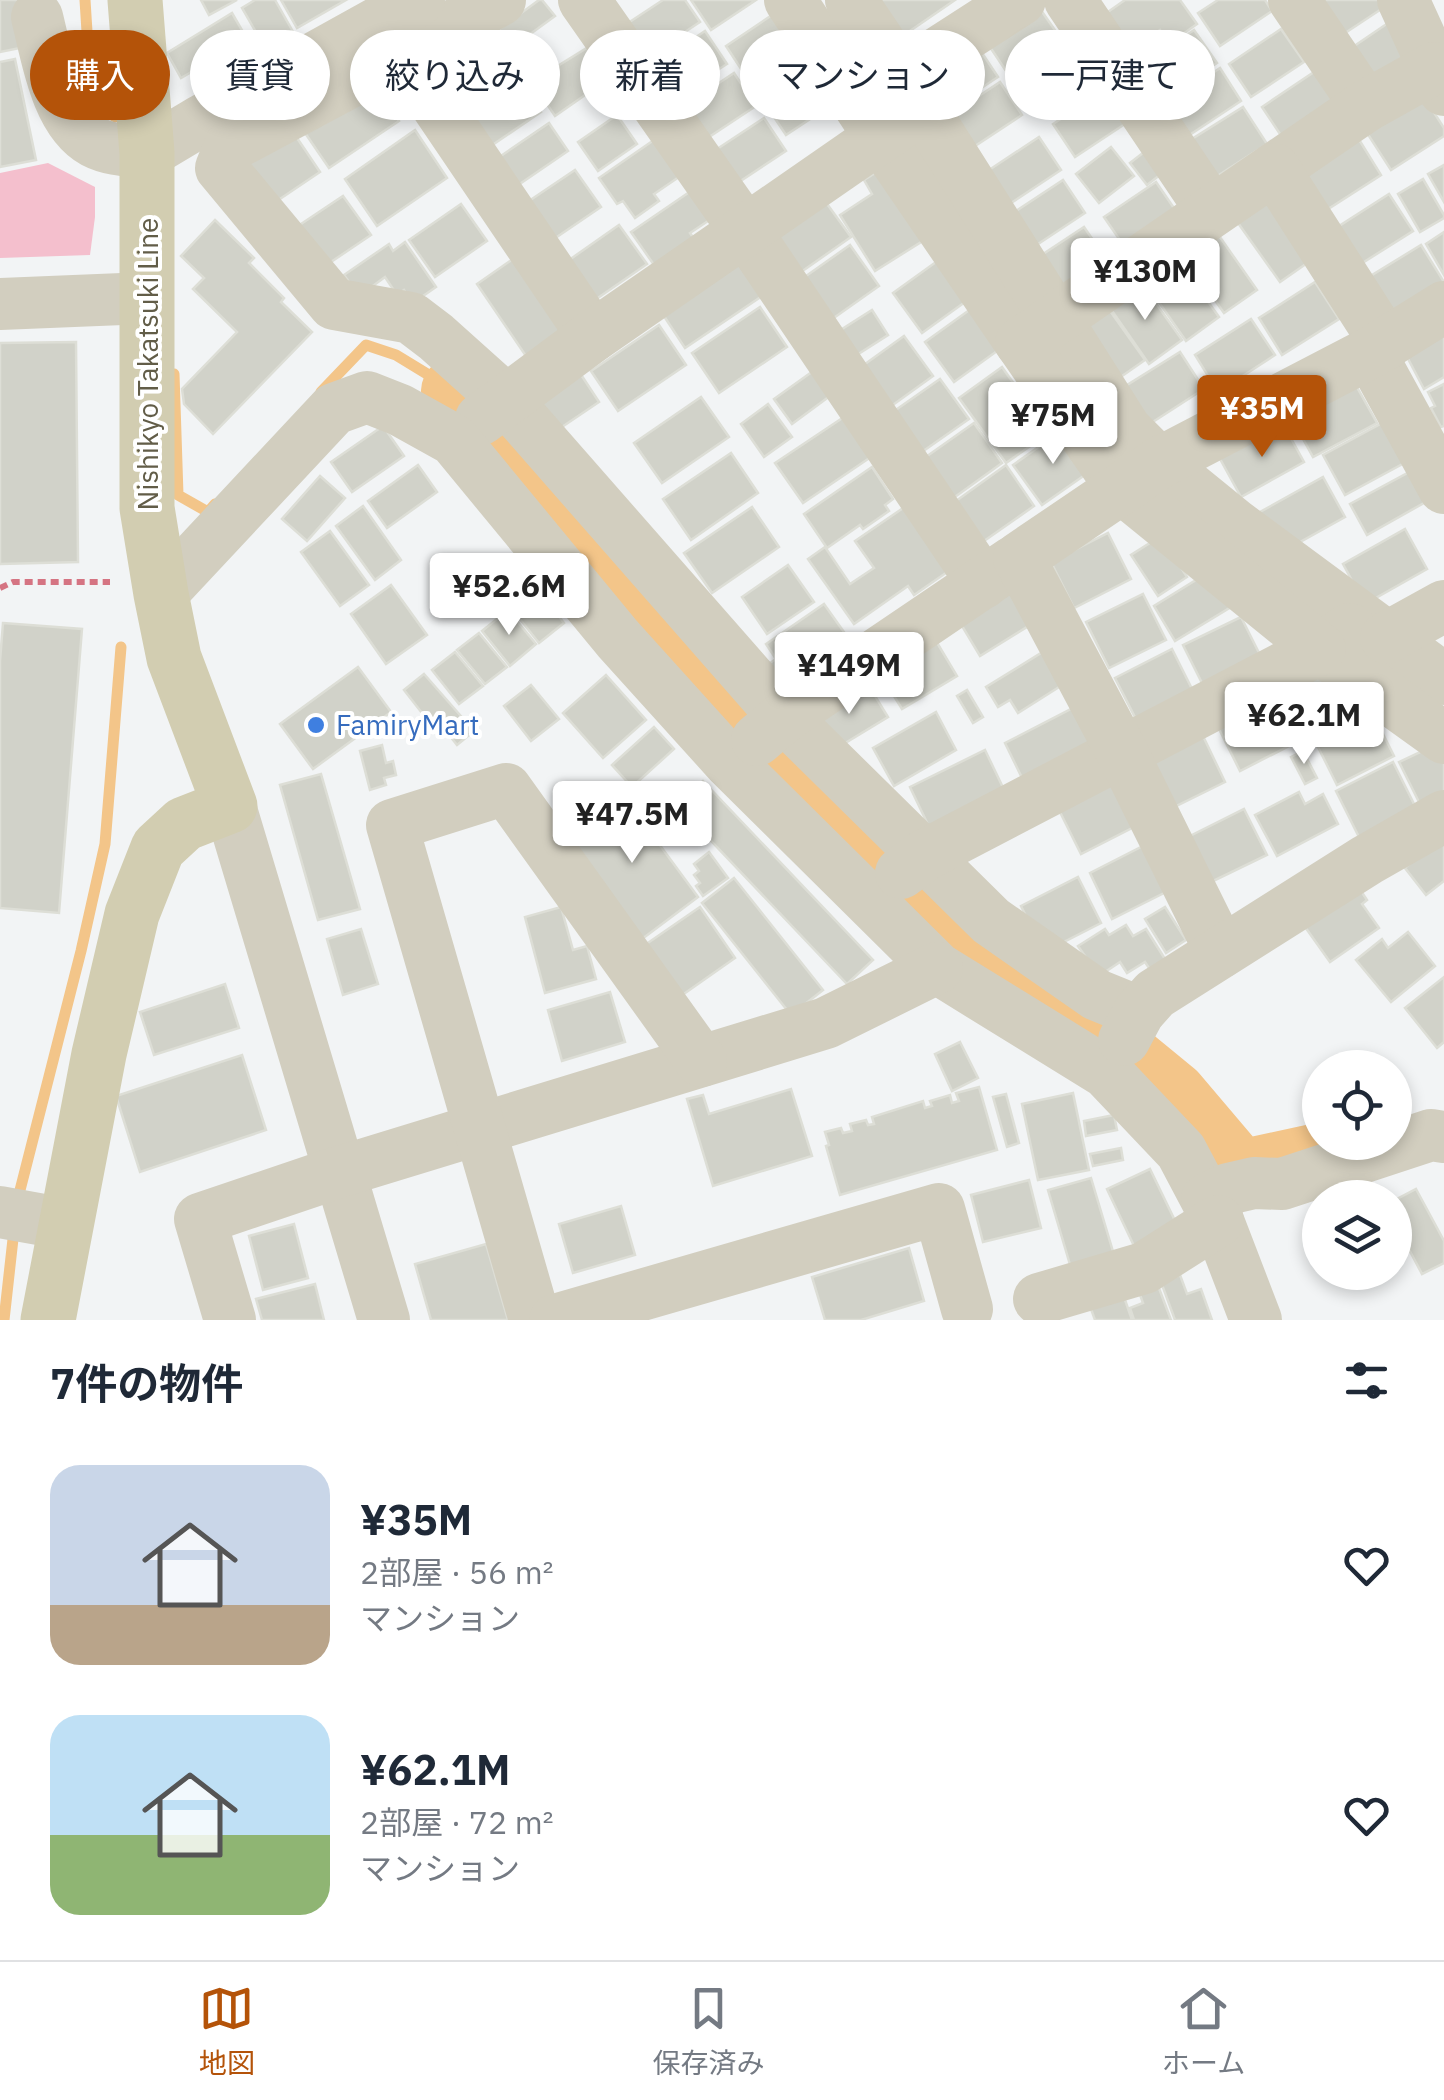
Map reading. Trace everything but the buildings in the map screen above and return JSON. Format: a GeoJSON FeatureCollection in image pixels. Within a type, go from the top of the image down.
{"type":"FeatureCollection","features":[{"type":"Feature","properties":{"kind":"main road","name":"Nishikyo Takatsuki Line"},"geometry":{"type":"LineString","coordinates":[[135,0],[147,154],[147,508],[135,588],[174,658],[230,806]]}},
{"type":"Feature","properties":{"kind":"main road"},"geometry":{"type":"LineString","coordinates":[[48,1320],[23,1216],[99,1054],[132,914],[158,848],[184,824],[230,806]]}},
{"type":"Feature","properties":{"kind":"street"},"geometry":{"type":"LineString","coordinates":[[37,17],[60,99],[78,132],[97,144],[147,154],[216,112],[408,15],[500,0]]}},
{"type":"Feature","properties":{"kind":"street"},"geometry":{"type":"LineString","coordinates":[[584,0],[745,230],[1001,570],[1122,752],[1222,952]]}},
{"type":"Feature","properties":{"kind":"street"},"geometry":{"type":"LineString","coordinates":[[790,0],[821,30]]}},
{"type":"Feature","properties":{"kind":"street"},"geometry":{"type":"LineString","coordinates":[[851,0],[865,30]]}},
{"type":"Feature","properties":{"kind":"street"},"geometry":{"type":"LineString","coordinates":[[985,31],[1020,0]]}},
{"type":"Feature","properties":{"kind":"street"},"geometry":{"type":"LineString","coordinates":[[1070,0],[1212,211]]}},
{"type":"Feature","properties":{"kind":"street"},"geometry":{"type":"LineString","coordinates":[[1294,0],[1366,106]]}},
{"type":"Feature","properties":{"kind":"street"},"geometry":{"type":"LineString","coordinates":[[1038,331],[1366,106],[1439,79],[1403,0]]}},
{"type":"Feature","properties":{"kind":"street"},"geometry":{"type":"LineString","coordinates":[[408,15],[593,336]]}},
{"type":"Feature","properties":{"kind":"street"},"geometry":{"type":"LineString","coordinates":[[408,15],[230,146],[220,168],[334,304],[411,318],[505,399],[784,717],[991,921],[1097,995],[1138,1012]]}},
{"type":"Feature","properties":{"kind":"street"},"geometry":{"type":"LineString","coordinates":[[454,440],[505,399],[745,230],[885,120]]}},
{"type":"Feature","properties":{"kind":"street"},"geometry":{"type":"LineString","coordinates":[[909,120],[1038,331],[1126,430],[1141,476],[1320,649],[1444,738]]}},
{"type":"Feature","properties":{"kind":"street"},"geometry":{"type":"LineString","coordinates":[[1274,169],[1378,348],[1444,488]]}},
{"type":"Feature","properties":{"kind":"street"},"geometry":{"type":"LineString","coordinates":[[0,304],[147,298]]}},
{"type":"Feature","properties":{"kind":"street"},"geometry":{"type":"LineString","coordinates":[[730,763],[784,717],[1141,476],[1378,348],[1444,307]]}},
{"type":"Feature","properties":{"kind":"street"},"geometry":{"type":"LineString","coordinates":[[135,588],[334,408],[367,397],[454,440],[618,639],[730,763],[937,968],[1107,1072],[1181,1152],[1213,1210],[1256,1320]]}},
{"type":"Feature","properties":{"kind":"street"},"geometry":{"type":"LineString","coordinates":[[1141,476],[1234,524],[1444,680]]}},
{"type":"Feature","properties":{"kind":"street"},"geometry":{"type":"LineString","coordinates":[[866,898],[925,855],[1320,649],[1444,606]]}},
{"type":"Feature","properties":{"kind":"street"},"geometry":{"type":"LineString","coordinates":[[535,1320],[392,825],[506,789],[701,1062]]}},
{"type":"Feature","properties":{"kind":"street"},"geometry":{"type":"LineString","coordinates":[[230,806],[384,1320]]}},
{"type":"Feature","properties":{"kind":"street"},"geometry":{"type":"LineString","coordinates":[[1107,1072],[1138,1012],[1155,994],[1444,816]]}},
{"type":"Feature","properties":{"kind":"street"},"geometry":{"type":"LineString","coordinates":[[230,1320],[200,1219],[339,1172],[826,1023],[937,968]]}},
{"type":"Feature","properties":{"kind":"street"},"geometry":{"type":"LineString","coordinates":[[555,1320],[939,1209],[958,1314],[1044,1310],[1144,1268],[1213,1210],[1228,1189],[1254,1183],[1282,1184],[1430,1136],[1444,1137]]}},
{"type":"Feature","properties":{"kind":"path"},"geometry":{"type":"LineString","coordinates":[[0,588],[12,582],[135,588]]}},
{"type":"Feature","properties":{"kind":"shaded area"},"geometry":{"type":"Polygon","coordinates":[[[48,163],[95,187],[90,255],[0,258],[0,173],[48,163]]]}},
{"type":"Feature","properties":{"kind":"waterway"},"geometry":{"type":"LineString","coordinates":[[85,0],[87,30]]}},
{"type":"Feature","properties":{"kind":"waterway"},"geometry":{"type":"LineString","coordinates":[[321,392],[366,345],[396,355],[455,391]]}},
{"type":"Feature","properties":{"kind":"waterway"},"geometry":{"type":"LineString","coordinates":[[174,374],[178,495],[208,512],[215,504]]}},
{"type":"Feature","properties":{"kind":"waterway"},"geometry":{"type":"LineString","coordinates":[[455,391],[544,486],[725,705],[905,894],[1095,1031],[1173,1095],[1240,1174],[1305,1160]]}},
{"type":"Feature","properties":{"kind":"waterway"},"geometry":{"type":"LineString","coordinates":[[17,1202],[105,844],[121,647]]}},
{"type":"Feature","properties":{"kind":"waterway"},"geometry":{"type":"LineString","coordinates":[[4,1320],[14,1230]]}},
{"type":"Feature","properties":{"kind":"place","name":"FamiryMart"},"geometry":{"type":"Point","coordinates":[316,725]}}]}
